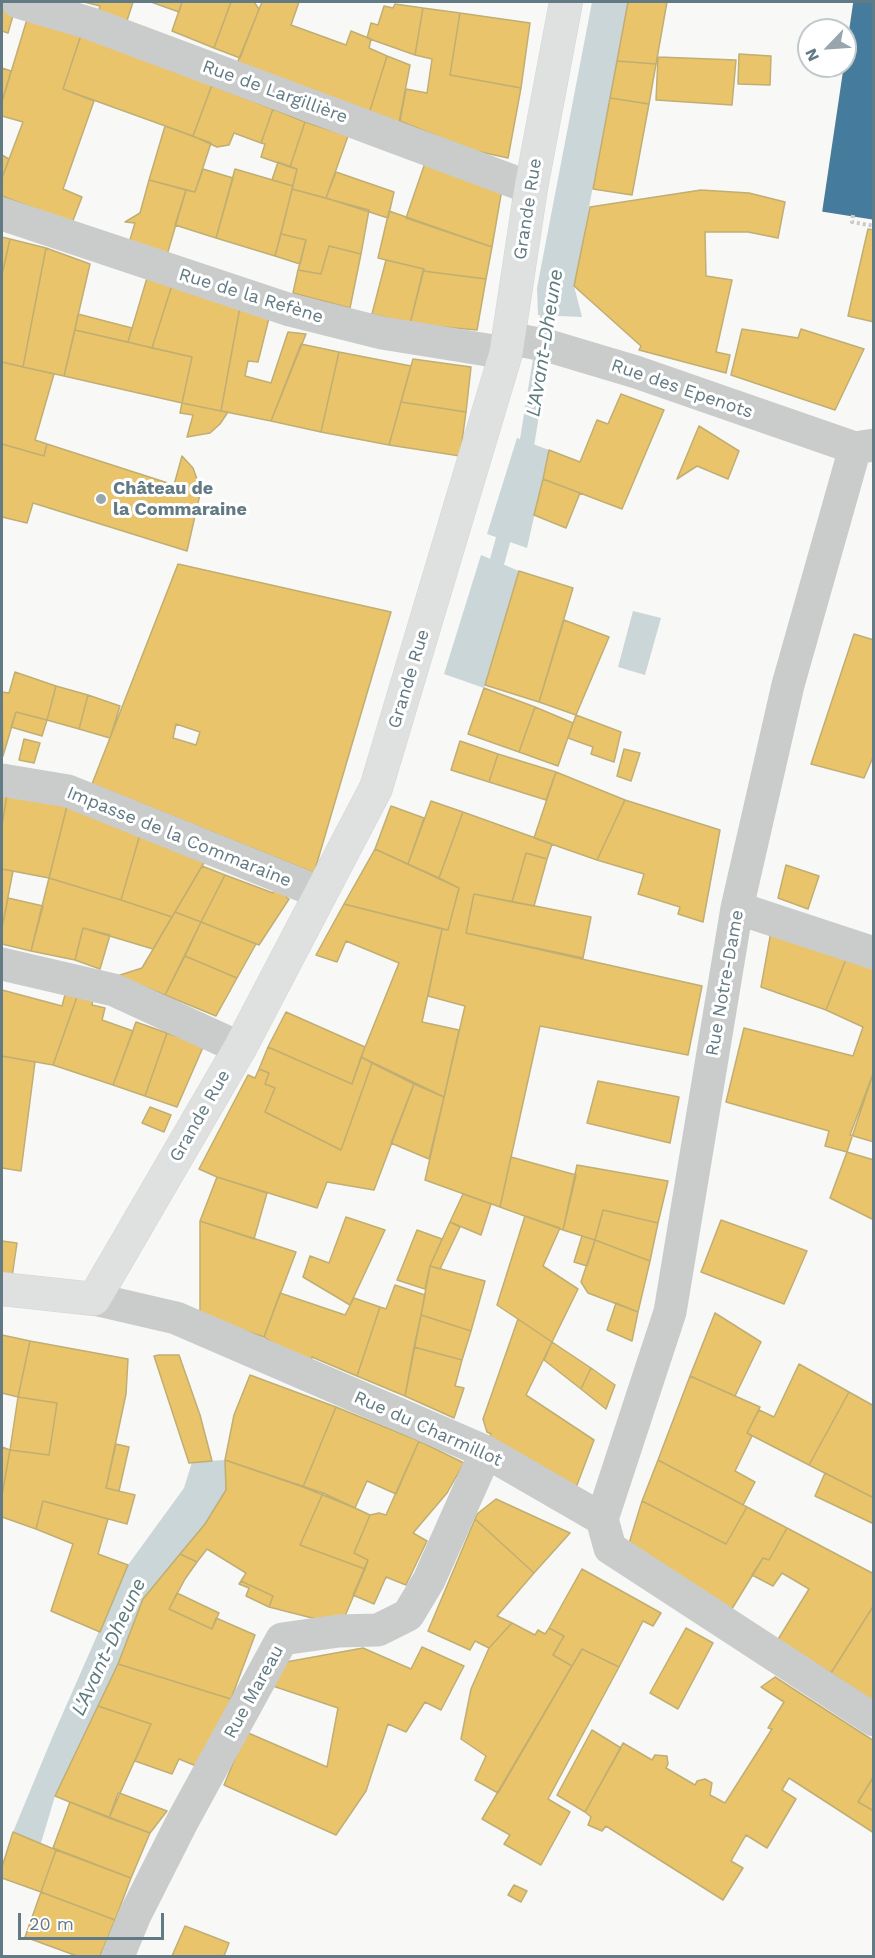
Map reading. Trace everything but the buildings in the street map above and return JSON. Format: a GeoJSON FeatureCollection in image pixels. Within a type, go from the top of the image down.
{"type":"FeatureCollection","features":[{"type":"Feature","properties":{"kind":"main road","name":"Grande Rue"},"geometry":{"type":"LineString","coordinates":[[94,1299],[240,1048],[376,788],[521,344],[531,188],[566,2]]}},
{"type":"Feature","properties":{"kind":"main road"},"geometry":{"type":"LineString","coordinates":[[2,1290],[94,1299]]}},
{"type":"Feature","properties":{"kind":"street","name":"Rue de Largillière"},"geometry":{"type":"LineString","coordinates":[[18,2],[89,23],[531,188]]}},
{"type":"Feature","properties":{"kind":"street","name":"Rue de la Refène"},"geometry":{"type":"LineString","coordinates":[[2,214],[290,310],[382,333],[521,344]]}},
{"type":"Feature","properties":{"kind":"street","name":"Rue des Epenots"},"geometry":{"type":"LineString","coordinates":[[521,344],[636,372],[864,446]]}},
{"type":"Feature","properties":{"kind":"street","name":"Rue Notre-Dame"},"geometry":{"type":"LineString","coordinates":[[602,1519],[670,1312],[737,908],[788,685],[864,446]]}},
{"type":"Feature","properties":{"kind":"street","name":"Impasse de la Commaraine"},"geometry":{"type":"LineString","coordinates":[[2,780],[68,791],[321,893]]}},
{"type":"Feature","properties":{"kind":"street"},"geometry":{"type":"LineString","coordinates":[[737,908],[873,953]]}},
{"type":"Feature","properties":{"kind":"street"},"geometry":{"type":"LineString","coordinates":[[2,964],[114,990],[240,1048]]}},
{"type":"Feature","properties":{"kind":"street","name":"Rue du Charmillot"},"geometry":{"type":"LineString","coordinates":[[94,1299],[176,1318],[486,1452],[602,1519]]}},
{"type":"Feature","properties":{"kind":"street","name":"Rue Mareau"},"geometry":{"type":"LineString","coordinates":[[118,1956],[135,1915],[182,1822],[282,1639],[339,1631],[378,1630],[408,1615],[429,1580],[486,1452]]}},
{"type":"Feature","properties":{"kind":"street"},"geometry":{"type":"LineString","coordinates":[[602,1519],[610,1548],[873,1720]]}},
{"type":"Feature","properties":{"kind":"path"},"geometry":{"type":"LineString","coordinates":[[853,215],[852,222],[873,226]]}},
{"type":"Feature","properties":{"kind":"water"},"geometry":{"type":"Polygon","coordinates":[[[592,2],[628,2],[574,286],[582,317],[538,315],[537,288],[592,2]]]}},
{"type":"Feature","properties":{"kind":"water"},"geometry":{"type":"Polygon","coordinates":[[[517,438],[549,450],[527,548],[487,534],[517,438]]]}},
{"type":"Feature","properties":{"kind":"water"},"geometry":{"type":"Polygon","coordinates":[[[481,555],[519,571],[484,688],[444,674],[481,555]]]}},
{"type":"Feature","properties":{"kind":"water"},"geometry":{"type":"Polygon","coordinates":[[[633,611],[661,618],[645,675],[618,667],[633,611]]]}},
{"type":"Feature","properties":{"kind":"water"},"geometry":{"type":"Polygon","coordinates":[[[225,1460],[226,1490],[205,1524],[143,1599],[118,1664],[55,1796],[41,1843],[13,1832],[128,1565],[184,1488],[192,1462],[225,1460]]]}},
{"type":"Feature","properties":{"kind":"waterway","name":"L'Avant-Dheune"},"geometry":{"type":"LineString","coordinates":[[524,461],[551,295]]}},
{"type":"Feature","properties":{"kind":"waterway","name":"L'Avant-Dheune"},"geometry":{"type":"LineString","coordinates":[[492,580],[508,522]]}},
{"type":"Feature","properties":{"kind":"place","name":"Château de la Commaraine"},"geometry":{"type":"Point","coordinates":[101,499]}}]}
